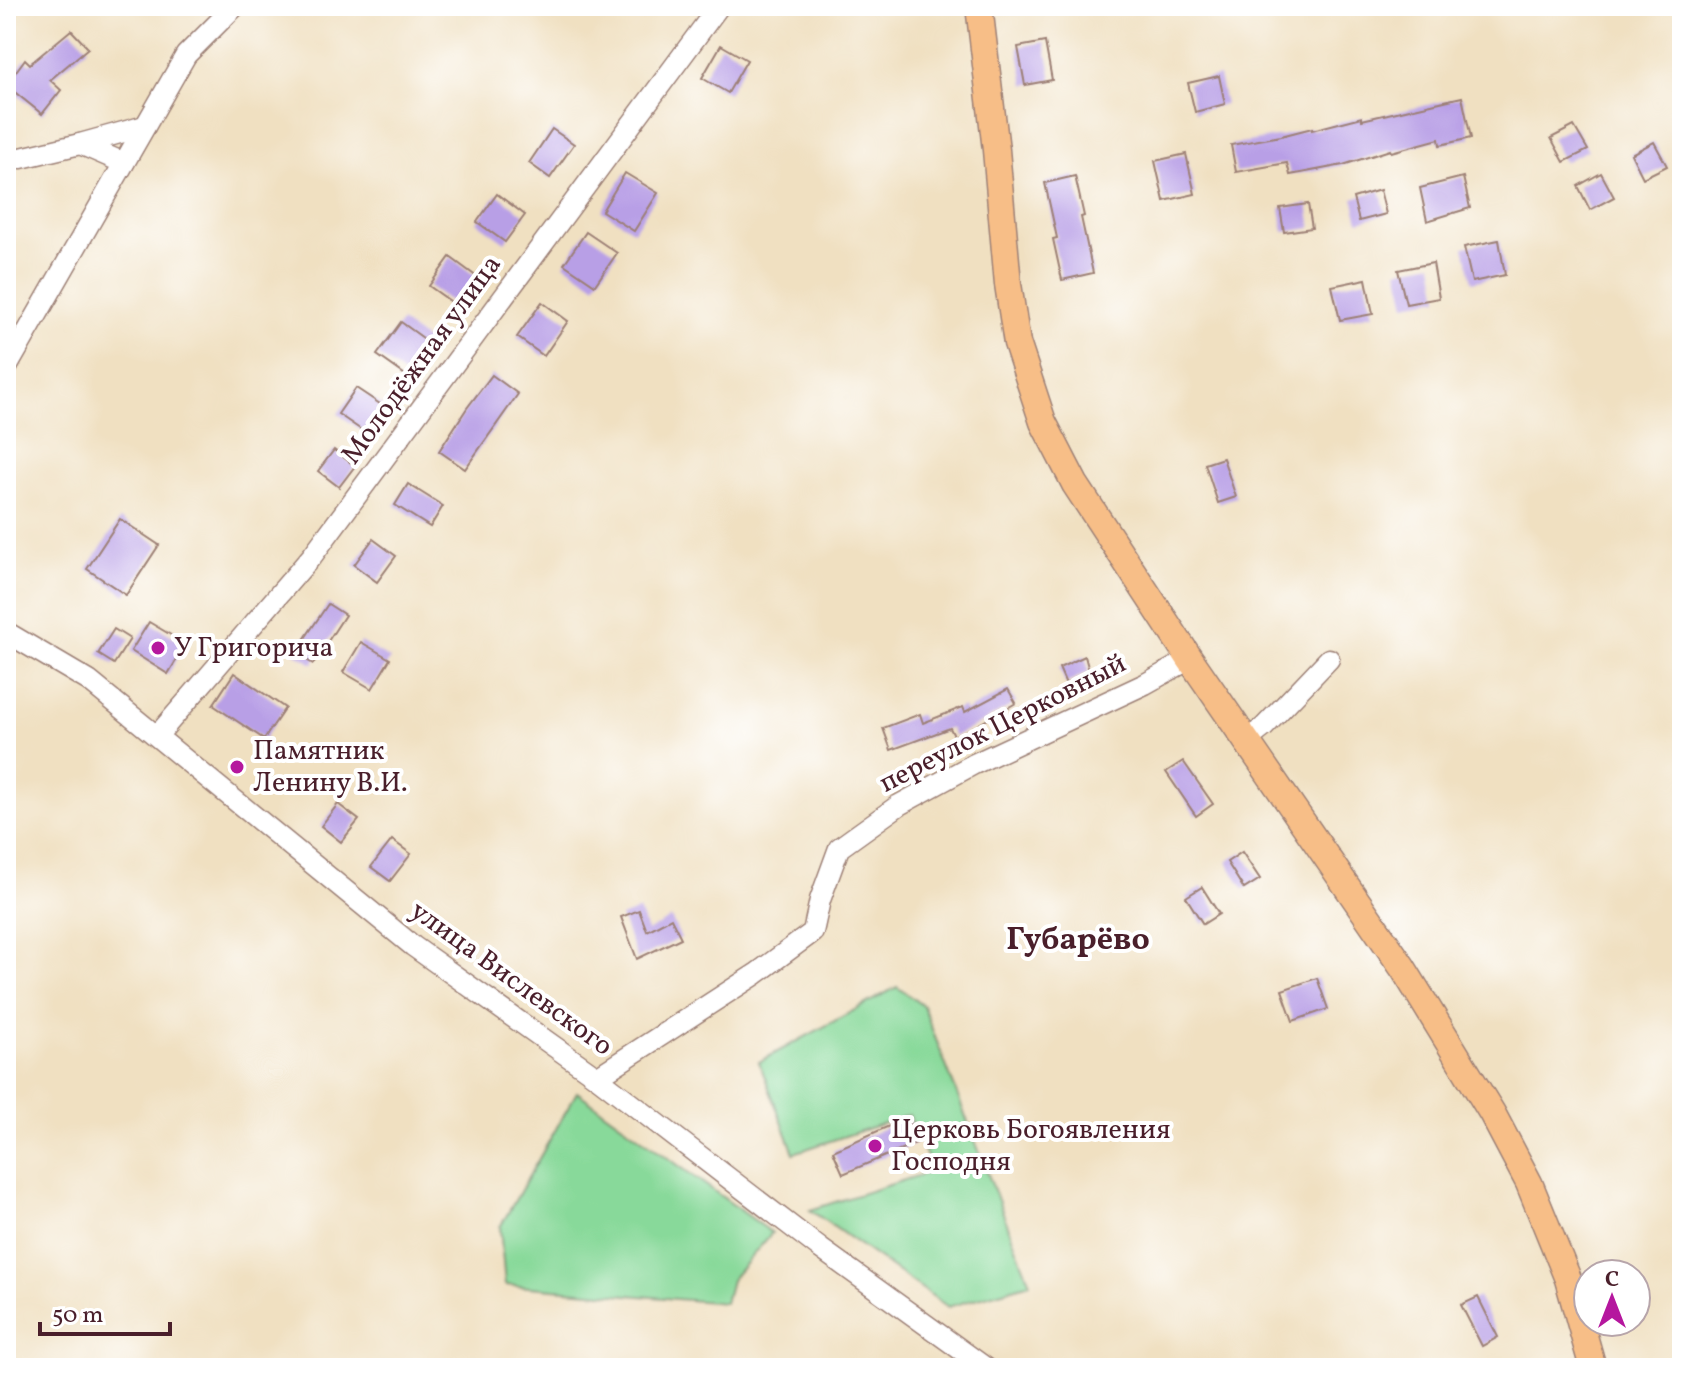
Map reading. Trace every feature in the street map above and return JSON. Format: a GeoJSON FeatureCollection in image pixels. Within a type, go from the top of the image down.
{"type":"FeatureCollection","features":[{"type":"Feature","properties":{"kind":"main road"},"geometry":{"type":"LineString","coordinates":[[979,6],[1017,343],[1043,422],[1075,484],[1190,659],[1403,968],[1492,1113],[1529,1183],[1568,1279],[1593,1368]]}},
{"type":"Feature","properties":{"kind":"street"},"geometry":{"type":"LineString","coordinates":[[6,369],[186,55],[235,6]]}},
{"type":"Feature","properties":{"kind":"street","name":"Молодёжная улица"},"geometry":{"type":"LineString","coordinates":[[157,736],[312,556],[719,6]]}},
{"type":"Feature","properties":{"kind":"street"},"geometry":{"type":"LineString","coordinates":[[6,158],[21,158],[145,126]]}},
{"type":"Feature","properties":{"kind":"street"},"geometry":{"type":"LineString","coordinates":[[80,144],[124,163]]}},
{"type":"Feature","properties":{"kind":"street","name":"улица Вислевского"},"geometry":{"type":"LineString","coordinates":[[6,632],[89,681],[413,946],[597,1077],[821,1249],[986,1368]]}},
{"type":"Feature","properties":{"kind":"street","name":"переулок Церковный"},"geometry":{"type":"LineString","coordinates":[[597,1077],[756,974],[813,932],[820,900],[839,848],[899,805],[1190,659]]}},
{"type":"Feature","properties":{"kind":"street"},"geometry":{"type":"LineString","coordinates":[[1246,741],[1264,727],[1329,659]]}},
{"type":"Feature","properties":{"kind":"green space"},"geometry":{"type":"Polygon","coordinates":[[[897,987],[923,1006],[1030,1283],[948,1307],[810,1210],[933,1171],[909,1115],[794,1153],[759,1062],[897,987]]]}},
{"type":"Feature","properties":{"kind":"green space"},"geometry":{"type":"Polygon","coordinates":[[[577,1092],[772,1233],[731,1280],[725,1303],[505,1285],[500,1227],[577,1092]]]}},
{"type":"Feature","properties":{"kind":"building"},"geometry":{"type":"Polygon","coordinates":[[[71,30],[88,48],[50,80],[61,90],[42,114],[6,85],[25,59],[30,64],[71,30]]]}},
{"type":"Feature","properties":{"kind":"building"},"geometry":{"type":"Polygon","coordinates":[[[1045,42],[1052,80],[1025,85],[1018,47],[1045,42]]]}},
{"type":"Feature","properties":{"kind":"building"},"geometry":{"type":"Polygon","coordinates":[[[721,45],[747,60],[728,93],[702,78],[721,45]]]}},
{"type":"Feature","properties":{"kind":"building"},"geometry":{"type":"Polygon","coordinates":[[[1219,76],[1225,104],[1195,112],[1188,83],[1219,76]]]}},
{"type":"Feature","properties":{"kind":"building"},"geometry":{"type":"Polygon","coordinates":[[[1462,97],[1471,138],[1440,145],[1439,139],[1343,165],[1290,175],[1287,163],[1236,172],[1231,145],[1462,97]]]}},
{"type":"Feature","properties":{"kind":"building"},"geometry":{"type":"Polygon","coordinates":[[[1574,126],[1588,150],[1564,162],[1551,138],[1574,126]]]}},
{"type":"Feature","properties":{"kind":"building"},"geometry":{"type":"Polygon","coordinates":[[[552,129],[574,144],[550,178],[529,163],[552,129]]]}},
{"type":"Feature","properties":{"kind":"building"},"geometry":{"type":"Polygon","coordinates":[[[1654,142],[1667,166],[1643,178],[1631,154],[1654,142]]]}},
{"type":"Feature","properties":{"kind":"building"},"geometry":{"type":"Polygon","coordinates":[[[1186,154],[1195,194],[1164,201],[1155,161],[1186,154]]]}},
{"type":"Feature","properties":{"kind":"building"},"geometry":{"type":"Polygon","coordinates":[[[625,173],[658,193],[634,231],[602,211],[625,173]]]}},
{"type":"Feature","properties":{"kind":"building"},"geometry":{"type":"Polygon","coordinates":[[[1601,173],[1614,197],[1590,210],[1578,186],[1601,173]]]}},
{"type":"Feature","properties":{"kind":"building"},"geometry":{"type":"Polygon","coordinates":[[[1075,176],[1093,273],[1062,280],[1045,183],[1075,176]]]}},
{"type":"Feature","properties":{"kind":"building"},"geometry":{"type":"Polygon","coordinates":[[[1463,177],[1470,208],[1427,221],[1420,188],[1463,177]]]}},
{"type":"Feature","properties":{"kind":"building"},"geometry":{"type":"Polygon","coordinates":[[[1380,190],[1386,214],[1359,221],[1353,198],[1380,190]]]}},
{"type":"Feature","properties":{"kind":"building"},"geometry":{"type":"Polygon","coordinates":[[[497,194],[525,215],[505,242],[477,222],[497,194]]]}},
{"type":"Feature","properties":{"kind":"building"},"geometry":{"type":"Polygon","coordinates":[[[1308,204],[1312,228],[1284,232],[1280,208],[1308,204]]]}},
{"type":"Feature","properties":{"kind":"building"},"geometry":{"type":"Polygon","coordinates":[[[586,232],[617,253],[595,285],[564,264],[586,232]]]}},
{"type":"Feature","properties":{"kind":"building"},"geometry":{"type":"Polygon","coordinates":[[[1499,240],[1505,275],[1472,282],[1464,247],[1499,240]]]}},
{"type":"Feature","properties":{"kind":"building"},"geometry":{"type":"Polygon","coordinates":[[[450,257],[481,280],[460,308],[429,286],[450,257]]]}},
{"type":"Feature","properties":{"kind":"building"},"geometry":{"type":"Polygon","coordinates":[[[1433,263],[1439,298],[1406,304],[1398,270],[1433,263]]]}},
{"type":"Feature","properties":{"kind":"building"},"geometry":{"type":"Polygon","coordinates":[[[1366,279],[1373,314],[1340,320],[1332,286],[1366,279]]]}},
{"type":"Feature","properties":{"kind":"building"},"geometry":{"type":"Polygon","coordinates":[[[542,302],[568,321],[544,356],[517,337],[542,302]]]}},
{"type":"Feature","properties":{"kind":"building"},"geometry":{"type":"Polygon","coordinates":[[[401,322],[434,346],[411,379],[377,355],[401,322]]]}},
{"type":"Feature","properties":{"kind":"building"},"geometry":{"type":"Polygon","coordinates":[[[492,375],[518,394],[465,469],[439,451],[492,375]]]}},
{"type":"Feature","properties":{"kind":"building"},"geometry":{"type":"Polygon","coordinates":[[[356,388],[389,410],[370,436],[338,414],[356,388]]]}},
{"type":"Feature","properties":{"kind":"building"},"geometry":{"type":"Polygon","coordinates":[[[334,450],[355,466],[339,487],[318,471],[334,450]]]}},
{"type":"Feature","properties":{"kind":"building"},"geometry":{"type":"Polygon","coordinates":[[[1223,458],[1236,497],[1218,503],[1205,464],[1223,458]]]}},
{"type":"Feature","properties":{"kind":"building"},"geometry":{"type":"Polygon","coordinates":[[[408,484],[443,506],[430,527],[395,505],[408,484]]]}},
{"type":"Feature","properties":{"kind":"building"},"geometry":{"type":"Polygon","coordinates":[[[120,519],[159,545],[126,595],[87,569],[120,519]]]}},
{"type":"Feature","properties":{"kind":"building"},"geometry":{"type":"Polygon","coordinates":[[[373,539],[396,556],[377,582],[354,565],[373,539]]]}},
{"type":"Feature","properties":{"kind":"building"},"geometry":{"type":"Polygon","coordinates":[[[328,604],[345,615],[313,664],[295,653],[328,604]]]}},
{"type":"Feature","properties":{"kind":"building","name":"У Григорича"},"geometry":{"type":"Polygon","coordinates":[[[149,622],[186,644],[168,674],[131,651],[149,622]]]}},
{"type":"Feature","properties":{"kind":"building"},"geometry":{"type":"Polygon","coordinates":[[[114,629],[130,639],[114,664],[98,654],[114,629]]]}},
{"type":"Feature","properties":{"kind":"building"},"geometry":{"type":"Polygon","coordinates":[[[361,642],[390,659],[372,689],[343,672],[361,642]]]}},
{"type":"Feature","properties":{"kind":"building"},"geometry":{"type":"Polygon","coordinates":[[[1085,656],[1089,671],[1066,684],[1059,668],[1085,656]]]}},
{"type":"Feature","properties":{"kind":"building"},"geometry":{"type":"Polygon","coordinates":[[[234,673],[285,708],[264,739],[213,705],[234,673]]]}},
{"type":"Feature","properties":{"kind":"building"},"geometry":{"type":"Polygon","coordinates":[[[1008,689],[1016,703],[972,728],[954,736],[950,728],[891,750],[883,728],[920,714],[923,723],[963,707],[965,712],[1008,689]]]}},
{"type":"Feature","properties":{"kind":"building"},"geometry":{"type":"Polygon","coordinates":[[[1183,761],[1213,804],[1196,816],[1166,772],[1183,761]]]}},
{"type":"Feature","properties":{"kind":"building"},"geometry":{"type":"Polygon","coordinates":[[[338,804],[359,820],[341,842],[321,826],[338,804]]]}},
{"type":"Feature","properties":{"kind":"building"},"geometry":{"type":"Polygon","coordinates":[[[392,840],[411,854],[390,881],[371,867],[392,840]]]}},
{"type":"Feature","properties":{"kind":"building"},"geometry":{"type":"Polygon","coordinates":[[[1242,852],[1260,879],[1244,889],[1227,862],[1242,852]]]}},
{"type":"Feature","properties":{"kind":"building"},"geometry":{"type":"Polygon","coordinates":[[[1202,887],[1219,914],[1203,924],[1186,897],[1202,887]]]}},
{"type":"Feature","properties":{"kind":"building"},"geometry":{"type":"Polygon","coordinates":[[[639,910],[647,931],[671,918],[681,938],[637,959],[621,917],[639,910]]]}},
{"type":"Feature","properties":{"kind":"building"},"geometry":{"type":"Polygon","coordinates":[[[1317,978],[1328,1009],[1293,1021],[1282,990],[1317,978]]]}},
{"type":"Feature","properties":{"kind":"building","name":"Церковь Богоявления Господня"},"geometry":{"type":"Polygon","coordinates":[[[907,1118],[918,1142],[843,1174],[833,1151],[907,1118]]]}},
{"type":"Feature","properties":{"kind":"building"},"geometry":{"type":"Polygon","coordinates":[[[1478,1297],[1498,1337],[1482,1346],[1461,1305],[1478,1297]]]}},
{"type":"Feature","properties":{"kind":"place","name":"У Григорича"},"geometry":{"type":"Point","coordinates":[158,648]}},
{"type":"Feature","properties":{"kind":"place","name":"Памятник Ленину В.И."},"geometry":{"type":"Point","coordinates":[237,767]}},
{"type":"Feature","properties":{"kind":"place","name":"Церковь Богоявления Господня"},"geometry":{"type":"Point","coordinates":[875,1146]}},
{"type":"Feature","properties":{"kind":"district","name":"Губарёво"},"geometry":{"type":"Point","coordinates":[1078,941]}}]}
